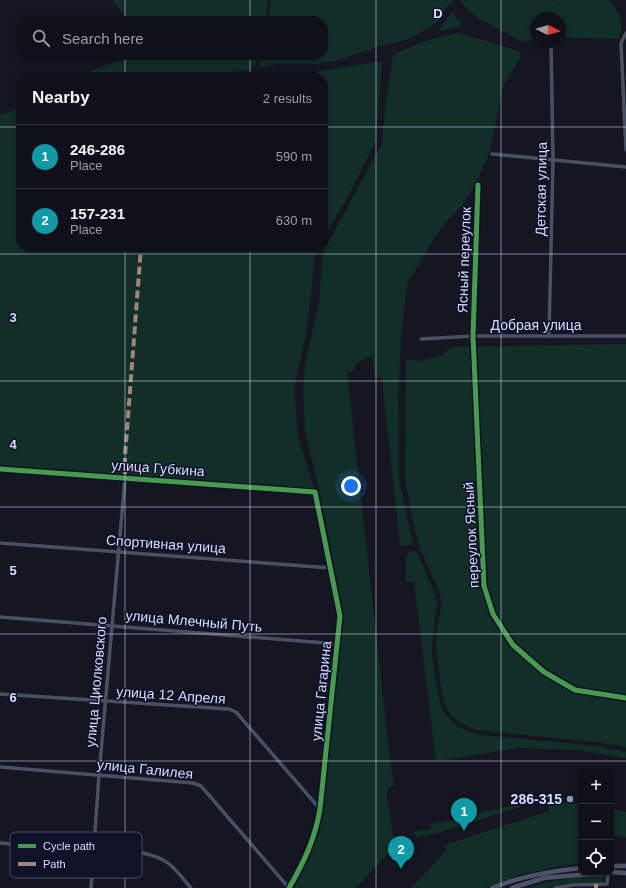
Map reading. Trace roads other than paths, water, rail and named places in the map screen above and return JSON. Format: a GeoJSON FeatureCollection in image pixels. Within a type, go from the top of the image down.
{"type":"FeatureCollection","features":[{"type":"Feature","properties":{"kind":"main road"},"geometry":{"type":"LineString","coordinates":[[614,866],[626,866]]}},
{"type":"Feature","properties":{"kind":"main road"},"geometry":{"type":"LineString","coordinates":[[492,888],[521,878],[542,873],[578,868]]}},
{"type":"Feature","properties":{"kind":"main road"},"geometry":{"type":"LineString","coordinates":[[614,873],[626,873]]}},
{"type":"Feature","properties":{"kind":"main road"},"geometry":{"type":"LineString","coordinates":[[512,888],[544,878],[578,875]]}},
{"type":"Feature","properties":{"kind":"street"},"geometry":{"type":"LineString","coordinates":[[626,33],[621,43],[626,150]]}},
{"type":"Feature","properties":{"kind":"street","name":"Детская улица"},"geometry":{"type":"LineString","coordinates":[[549,336],[553,160],[551,48]]}},
{"type":"Feature","properties":{"kind":"street"},"geometry":{"type":"LineString","coordinates":[[492,154],[626,167]]}},
{"type":"Feature","properties":{"kind":"street","name":"Ясный переулок"},"geometry":{"type":"LineString","coordinates":[[474,336],[478,185]]}},
{"type":"Feature","properties":{"kind":"street","name":"Добрая улица"},"geometry":{"type":"LineString","coordinates":[[421,339],[474,336],[626,336]]}},
{"type":"Feature","properties":{"kind":"street","name":"переулок Ясный"},"geometry":{"type":"LineString","coordinates":[[474,336],[484,586],[493,614],[513,645],[544,672],[575,690],[626,698]]}},
{"type":"Feature","properties":{"kind":"street","name":"улица Губкина"},"geometry":{"type":"LineString","coordinates":[[0,469],[315,492]]}},
{"type":"Feature","properties":{"kind":"street","name":"улица Циолковского"},"geometry":{"type":"LineString","coordinates":[[94,832],[125,478]]}},
{"type":"Feature","properties":{"kind":"street","name":"улица Гагарина"},"geometry":{"type":"LineString","coordinates":[[289,888],[306,858],[317,827],[340,616],[315,492]]}},
{"type":"Feature","properties":{"kind":"street","name":"Спортивная улица"},"geometry":{"type":"LineString","coordinates":[[0,543],[331,568]]}},
{"type":"Feature","properties":{"kind":"street","name":"улица Млечный Путь"},"geometry":{"type":"LineString","coordinates":[[0,617],[338,644]]}},
{"type":"Feature","properties":{"kind":"street","name":"улица 12 Апреля"},"geometry":{"type":"LineString","coordinates":[[0,694],[229,709],[236,712],[320,809]]}},
{"type":"Feature","properties":{"kind":"street","name":"улица Галилея"},"geometry":{"type":"LineString","coordinates":[[0,767],[193,783],[200,786],[289,888]]}},
{"type":"Feature","properties":{"kind":"street"},"geometry":{"type":"LineString","coordinates":[[0,843],[10,844]]}},
{"type":"Feature","properties":{"kind":"street"},"geometry":{"type":"LineString","coordinates":[[142,853],[158,856],[171,864],[190,888]]}},
{"type":"Feature","properties":{"kind":"street"},"geometry":{"type":"LineString","coordinates":[[555,888],[573,884],[596,886],[607,884],[609,876]]}},
{"type":"Feature","properties":{"kind":"street","name":"улица Циолковского"},"geometry":{"type":"LineString","coordinates":[[91,888],[92,878]]}},
{"type":"Feature","properties":{"kind":"place","name":"286-315"},"geometry":{"type":"Point","coordinates":[570,799]}},
{"type":"Feature","properties":{"kind":"place","name":"246-286"},"geometry":{"type":"Point","coordinates":[464,831]}},
{"type":"Feature","properties":{"kind":"place","name":"157-231"},"geometry":{"type":"Point","coordinates":[401,869]}}]}
